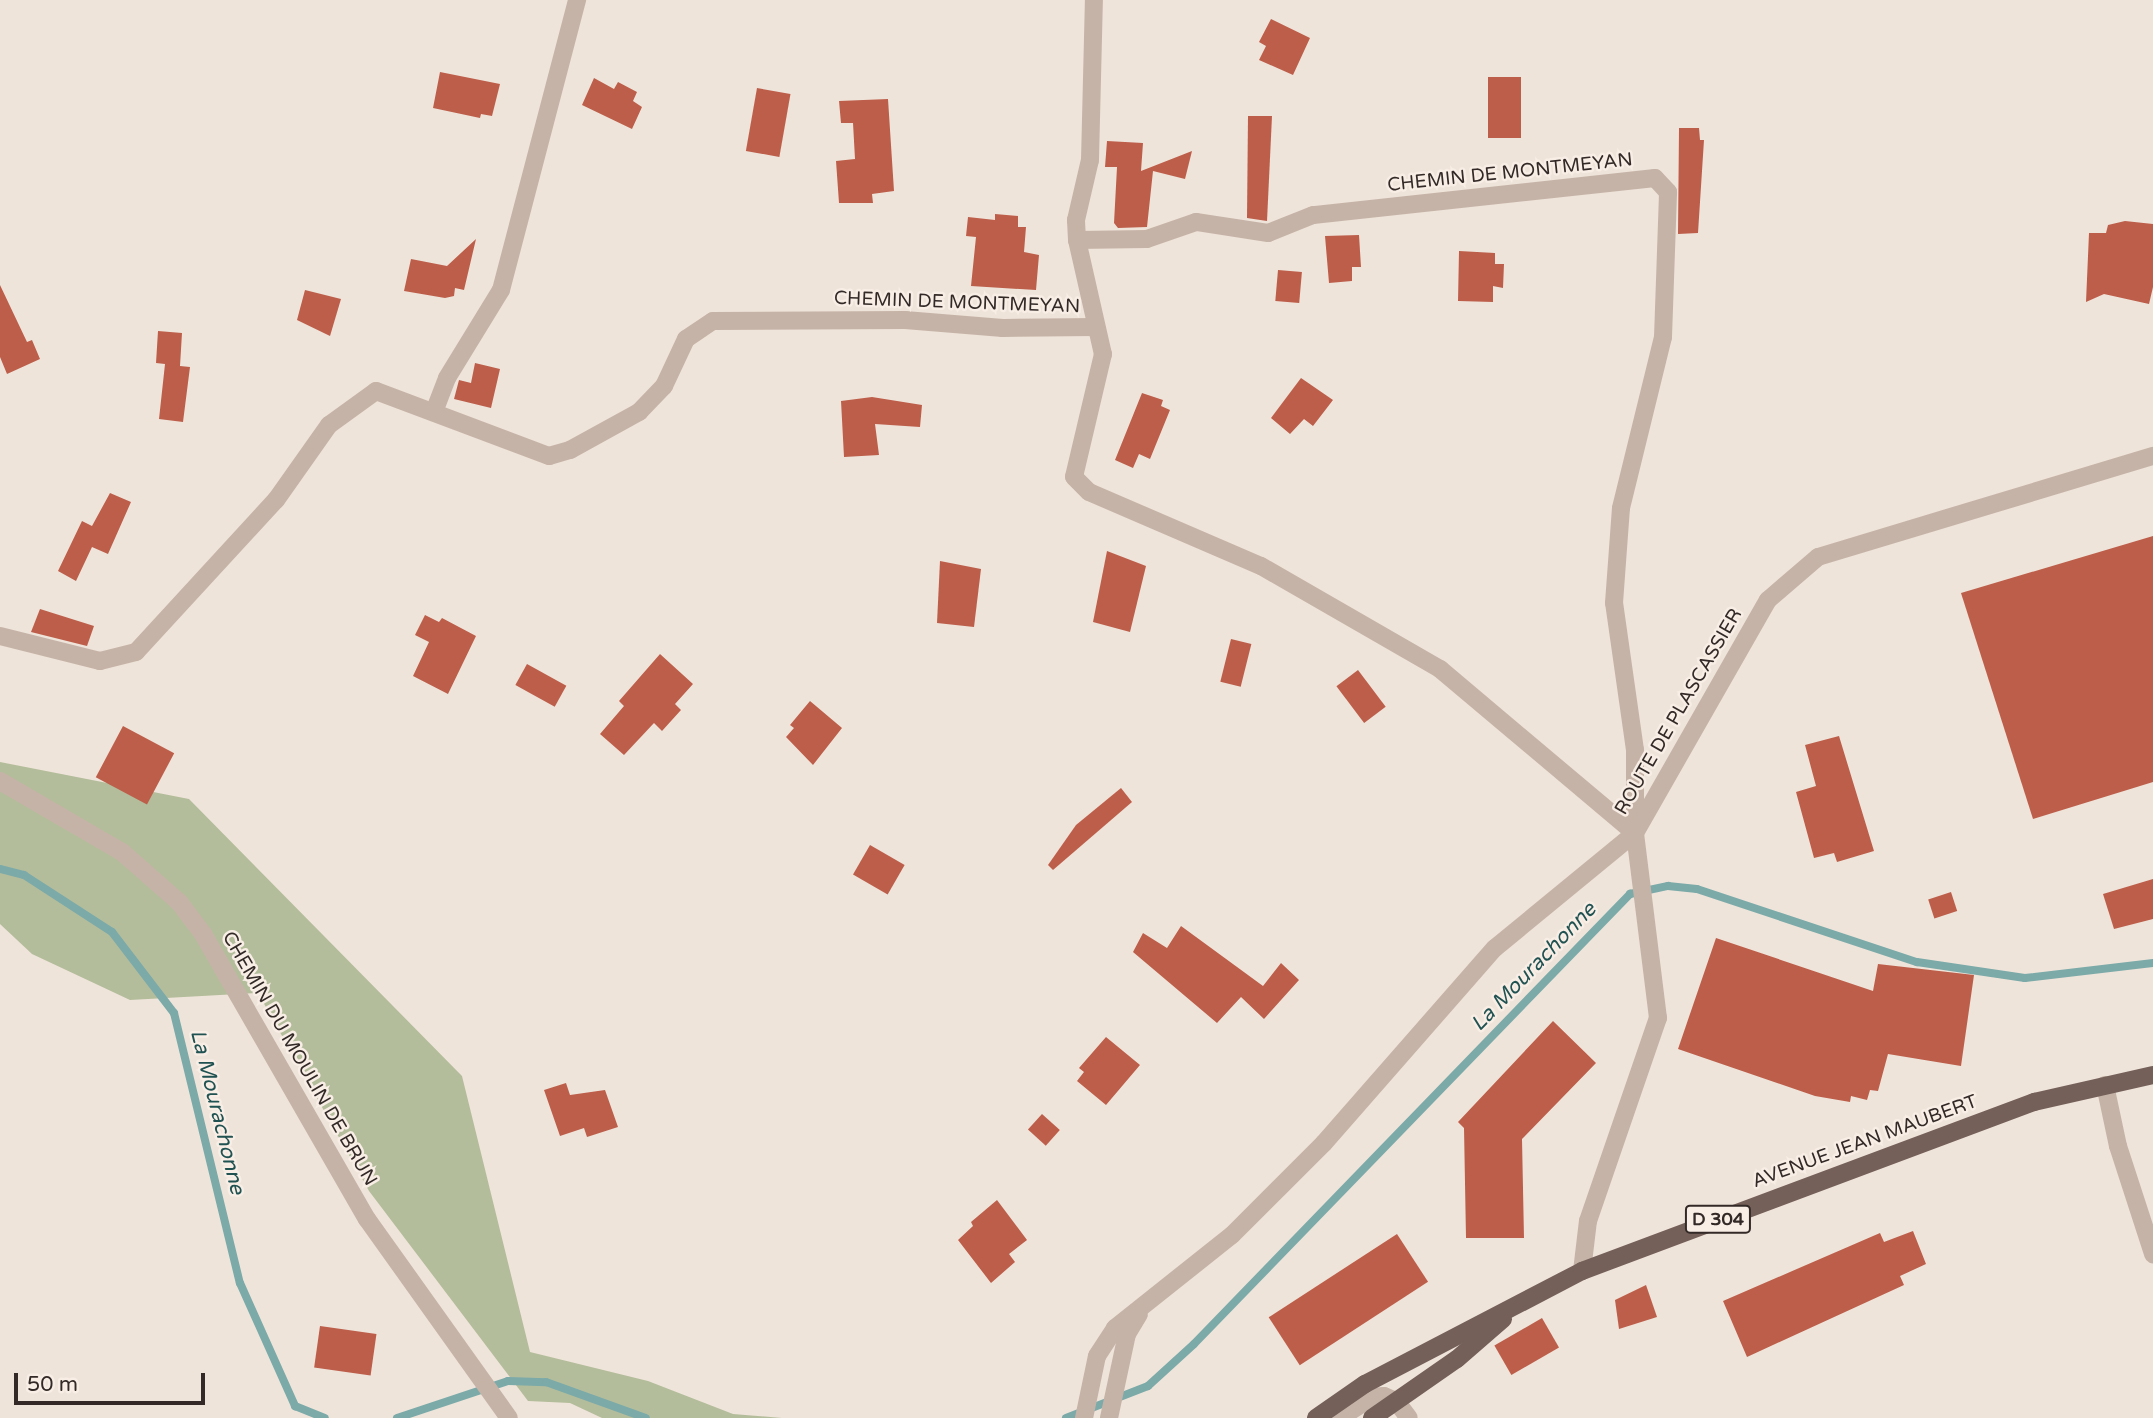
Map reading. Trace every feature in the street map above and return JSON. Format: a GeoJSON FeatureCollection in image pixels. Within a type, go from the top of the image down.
{"type":"FeatureCollection","features":[{"type":"Feature","properties":{"kind":"main road","name":"AVENUE JEAN MAUBERT"},"geometry":{"type":"LineString","coordinates":[[1316,1418],[1365,1384],[1582,1270],[2034,1102],[2153,1075]]}},
{"type":"Feature","properties":{"kind":"main road","name":"AVENUE JEAN MAUBERT"},"geometry":{"type":"LineString","coordinates":[[1372,1418],[1457,1359],[1521,1303]]}},
{"type":"Feature","properties":{"kind":"street"},"geometry":{"type":"LineString","coordinates":[[434,412],[447,378],[500,289],[577,0]]}},
{"type":"Feature","properties":{"kind":"street"},"geometry":{"type":"LineString","coordinates":[[1077,240],[1076,220],[1090,160],[1094,0]]}},
{"type":"Feature","properties":{"kind":"street","name":"CHEMIN DE MONTMEYAN"},"geometry":{"type":"LineString","coordinates":[[0,636],[100,661],[136,652],[276,500],[329,425],[348,407],[376,391],[549,456],[570,450],[639,412],[664,386],[686,339],[713,321],[905,320],[1003,328],[1095,327],[1077,240],[1147,239],[1196,222],[1268,233],[1313,215],[1655,177],[1668,192],[1663,337],[1620,508],[1614,603],[1635,750],[1635,833]]}},
{"type":"Feature","properties":{"kind":"street"},"geometry":{"type":"LineString","coordinates":[[1095,327],[1103,354],[1096,394],[1074,464],[1074,477],[1089,492],[1261,566],[1440,669],[1635,833],[1658,1018],[1588,1221],[1582,1270]]}},
{"type":"Feature","properties":{"kind":"street","name":"ROUTE DE PLASCASSIER"},"geometry":{"type":"LineString","coordinates":[[1084,1418],[1093,1370],[1115,1328],[1232,1235],[1324,1143],[1495,948],[1635,833],[1768,600],[1818,557],[2153,456]]}},
{"type":"Feature","properties":{"kind":"street","name":"CHEMIN DU MOULIN DE BRUN"},"geometry":{"type":"LineString","coordinates":[[0,781],[122,852],[179,902],[203,934],[367,1219],[507,1414]]}},
{"type":"Feature","properties":{"kind":"street"},"geometry":{"type":"LineString","coordinates":[[2105,1085],[2118,1146],[2153,1254]]}},
{"type":"Feature","properties":{"kind":"street","name":"ROUTE DE PLASCASSIER"},"geometry":{"type":"LineString","coordinates":[[1109,1418],[1127,1334],[1144,1305]]}},
{"type":"Feature","properties":{"kind":"street"},"geometry":{"type":"LineString","coordinates":[[1340,1418],[1373,1397],[1396,1401],[1409,1418]]}},
{"type":"Feature","properties":{"kind":"green space"},"geometry":{"type":"Polygon","coordinates":[[[0,762],[189,799],[462,1076],[530,1352],[648,1381],[733,1414],[782,1418],[602,1418],[570,1403],[528,1401],[369,1191],[258,993],[130,1000],[32,954],[0,924],[0,762]]]}},
{"type":"Feature","properties":{"kind":"building"},"geometry":{"type":"Polygon","coordinates":[[[1271,19],[1310,38],[1293,75],[1259,60],[1266,46],[1259,42],[1271,19]]]}},
{"type":"Feature","properties":{"kind":"building"},"geometry":{"type":"Polygon","coordinates":[[[440,72],[500,84],[492,116],[481,114],[480,118],[433,108],[440,72]]]}},
{"type":"Feature","properties":{"kind":"building"},"geometry":{"type":"Polygon","coordinates":[[[1488,77],[1521,77],[1521,138],[1488,138],[1488,77]]]}},
{"type":"Feature","properties":{"kind":"building"},"geometry":{"type":"Polygon","coordinates":[[[594,78],[614,89],[618,82],[637,92],[633,101],[642,107],[632,129],[582,105],[594,78]]]}},
{"type":"Feature","properties":{"kind":"building"},"geometry":{"type":"Polygon","coordinates":[[[757,88],[790,94],[779,157],[746,151],[757,88]]]}},
{"type":"Feature","properties":{"kind":"building"},"geometry":{"type":"Polygon","coordinates":[[[888,99],[894,191],[872,194],[873,203],[839,203],[836,161],[855,159],[853,123],[841,123],[839,101],[888,99]]]}},
{"type":"Feature","properties":{"kind":"building"},"geometry":{"type":"Polygon","coordinates":[[[1248,116],[1272,116],[1267,221],[1247,218],[1248,116]]]}},
{"type":"Feature","properties":{"kind":"building"},"geometry":{"type":"Polygon","coordinates":[[[1679,128],[1699,128],[1700,140],[1704,140],[1698,233],[1678,234],[1679,128]]]}},
{"type":"Feature","properties":{"kind":"building"},"geometry":{"type":"Polygon","coordinates":[[[1107,141],[1143,143],[1141,171],[1192,151],[1185,179],[1153,171],[1147,227],[1118,228],[1114,223],[1117,167],[1105,167],[1107,141]]]}},
{"type":"Feature","properties":{"kind":"building"},"geometry":{"type":"Polygon","coordinates":[[[995,214],[1018,216],[1018,227],[1026,227],[1024,252],[1039,255],[1036,290],[971,286],[976,237],[966,236],[968,217],[995,220],[995,214]]]}},
{"type":"Feature","properties":{"kind":"building"},"geometry":{"type":"Polygon","coordinates":[[[2125,221],[2153,224],[2153,287],[2149,304],[2104,294],[2086,302],[2089,233],[2106,233],[2108,225],[2125,221]]]}},
{"type":"Feature","properties":{"kind":"building"},"geometry":{"type":"Polygon","coordinates":[[[1359,235],[1361,267],[1352,267],[1352,281],[1329,283],[1325,236],[1359,235]]]}},
{"type":"Feature","properties":{"kind":"building"},"geometry":{"type":"Polygon","coordinates":[[[476,239],[464,290],[455,288],[454,296],[445,298],[404,291],[411,259],[447,266],[476,239]]]}},
{"type":"Feature","properties":{"kind":"building"},"geometry":{"type":"Polygon","coordinates":[[[1459,251],[1495,253],[1495,264],[1504,264],[1503,288],[1493,286],[1493,302],[1458,301],[1459,251]]]}},
{"type":"Feature","properties":{"kind":"building"},"geometry":{"type":"Polygon","coordinates":[[[1278,270],[1302,272],[1299,303],[1275,301],[1278,270]]]}},
{"type":"Feature","properties":{"kind":"building"},"geometry":{"type":"Polygon","coordinates":[[[0,285],[27,342],[32,340],[40,359],[7,374],[0,357],[0,285]]]}},
{"type":"Feature","properties":{"kind":"building"},"geometry":{"type":"Polygon","coordinates":[[[305,290],[341,299],[330,336],[297,320],[305,290]]]}},
{"type":"Feature","properties":{"kind":"building"},"geometry":{"type":"Polygon","coordinates":[[[158,331],[182,333],[180,366],[190,367],[183,422],[159,419],[165,364],[156,363],[158,331]]]}},
{"type":"Feature","properties":{"kind":"building"},"geometry":{"type":"Polygon","coordinates":[[[475,363],[500,369],[491,408],[454,399],[459,380],[471,383],[475,363]]]}},
{"type":"Feature","properties":{"kind":"building"},"geometry":{"type":"Polygon","coordinates":[[[1301,378],[1333,400],[1313,426],[1304,419],[1290,434],[1271,418],[1301,378]]]}},
{"type":"Feature","properties":{"kind":"building"},"geometry":{"type":"Polygon","coordinates":[[[1142,393],[1163,400],[1161,406],[1170,410],[1150,459],[1139,454],[1133,468],[1115,460],[1142,393]]]}},
{"type":"Feature","properties":{"kind":"building"},"geometry":{"type":"Polygon","coordinates":[[[872,397],[922,405],[920,427],[875,424],[879,455],[844,457],[841,401],[872,397]]]}},
{"type":"Feature","properties":{"kind":"building"},"geometry":{"type":"Polygon","coordinates":[[[110,493],[131,502],[108,554],[92,547],[76,581],[58,571],[82,521],[92,526],[110,493]]]}},
{"type":"Feature","properties":{"kind":"building"},"geometry":{"type":"Polygon","coordinates":[[[2153,536],[2153,782],[2033,819],[1961,593],[2153,536]]]}},
{"type":"Feature","properties":{"kind":"building"},"geometry":{"type":"Polygon","coordinates":[[[1107,551],[1146,566],[1130,632],[1093,622],[1107,551]]]}},
{"type":"Feature","properties":{"kind":"building"},"geometry":{"type":"Polygon","coordinates":[[[940,561],[981,569],[974,627],[937,623],[940,561]]]}},
{"type":"Feature","properties":{"kind":"building"},"geometry":{"type":"Polygon","coordinates":[[[40,609],[94,626],[87,646],[31,632],[40,609]]]}},
{"type":"Feature","properties":{"kind":"building"},"geometry":{"type":"Polygon","coordinates":[[[425,615],[439,622],[442,618],[476,636],[448,694],[413,676],[429,642],[415,635],[425,615]]]}},
{"type":"Feature","properties":{"kind":"building"},"geometry":{"type":"Polygon","coordinates":[[[1231,639],[1251,644],[1241,687],[1220,682],[1231,639]]]}},
{"type":"Feature","properties":{"kind":"building"},"geometry":{"type":"Polygon","coordinates":[[[660,654],[693,684],[675,704],[681,710],[662,731],[654,723],[624,755],[600,734],[624,706],[619,701],[660,654]]]}},
{"type":"Feature","properties":{"kind":"building"},"geometry":{"type":"Polygon","coordinates":[[[527,664],[566,686],[555,707],[515,685],[527,664]]]}},
{"type":"Feature","properties":{"kind":"building"},"geometry":{"type":"Polygon","coordinates":[[[1358,670],[1386,707],[1364,723],[1336,686],[1358,670]]]}},
{"type":"Feature","properties":{"kind":"building"},"geometry":{"type":"Polygon","coordinates":[[[810,701],[842,728],[813,765],[786,737],[794,728],[790,725],[810,701]]]}},
{"type":"Feature","properties":{"kind":"building"},"geometry":{"type":"Polygon","coordinates":[[[123,726],[174,753],[147,804],[96,777],[123,726]]]}},
{"type":"Feature","properties":{"kind":"building"},"geometry":{"type":"Polygon","coordinates":[[[1839,736],[1874,851],[1837,862],[1834,853],[1814,858],[1796,792],[1816,786],[1805,745],[1839,736]]]}},
{"type":"Feature","properties":{"kind":"building"},"geometry":{"type":"Polygon","coordinates":[[[1121,788],[1132,802],[1053,870],[1048,865],[1076,825],[1121,788]]]}},
{"type":"Feature","properties":{"kind":"building"},"geometry":{"type":"Polygon","coordinates":[[[870,845],[905,865],[888,894],[853,874],[870,845]]]}},
{"type":"Feature","properties":{"kind":"building"},"geometry":{"type":"Polygon","coordinates":[[[2153,879],[2153,919],[2114,929],[2103,894],[2153,879]]]}},
{"type":"Feature","properties":{"kind":"building"},"geometry":{"type":"Polygon","coordinates":[[[1951,892],[1957,911],[1934,918],[1928,899],[1951,892]]]}},
{"type":"Feature","properties":{"kind":"building"},"geometry":{"type":"Polygon","coordinates":[[[1181,926],[1263,986],[1281,963],[1299,980],[1264,1019],[1241,997],[1217,1023],[1133,952],[1143,933],[1167,948],[1181,926]]]}},
{"type":"Feature","properties":{"kind":"building"},"geometry":{"type":"Polygon","coordinates":[[[1716,938],[1873,991],[1878,964],[1974,975],[1961,1066],[1888,1054],[1878,1091],[1870,1090],[1867,1100],[1851,1096],[1850,1102],[1815,1096],[1678,1049],[1716,938]]]}},
{"type":"Feature","properties":{"kind":"building"},"geometry":{"type":"Polygon","coordinates":[[[1553,1021],[1596,1063],[1522,1139],[1524,1238],[1466,1238],[1464,1128],[1458,1122],[1553,1021]]]}},
{"type":"Feature","properties":{"kind":"building"},"geometry":{"type":"Polygon","coordinates":[[[1106,1037],[1140,1065],[1106,1105],[1077,1081],[1084,1072],[1079,1068],[1106,1037]]]}},
{"type":"Feature","properties":{"kind":"building"},"geometry":{"type":"Polygon","coordinates":[[[566,1083],[570,1095],[605,1090],[618,1127],[587,1137],[584,1128],[560,1136],[544,1090],[566,1083]]]}},
{"type":"Feature","properties":{"kind":"building"},"geometry":{"type":"Polygon","coordinates":[[[1042,1114],[1060,1130],[1046,1146],[1028,1130],[1042,1114]]]}},
{"type":"Feature","properties":{"kind":"building"},"geometry":{"type":"Polygon","coordinates":[[[997,1200],[1027,1240],[1009,1254],[1015,1262],[991,1283],[958,1240],[973,1226],[971,1222],[997,1200]]]}},
{"type":"Feature","properties":{"kind":"building"},"geometry":{"type":"Polygon","coordinates":[[[1913,1231],[1926,1264],[1900,1276],[1904,1285],[1747,1357],[1723,1301],[1880,1233],[1884,1242],[1913,1231]]]}},
{"type":"Feature","properties":{"kind":"building"},"geometry":{"type":"Polygon","coordinates":[[[1397,1234],[1428,1282],[1300,1365],[1269,1317],[1397,1234]]]}},
{"type":"Feature","properties":{"kind":"building"},"geometry":{"type":"Polygon","coordinates":[[[1646,1285],[1657,1317],[1619,1329],[1615,1300],[1646,1285]]]}},
{"type":"Feature","properties":{"kind":"building"},"geometry":{"type":"Polygon","coordinates":[[[1542,1318],[1559,1347],[1511,1375],[1494,1346],[1542,1318]]]}},
{"type":"Feature","properties":{"kind":"building"},"geometry":{"type":"Polygon","coordinates":[[[320,1326],[376,1334],[371,1376],[314,1368],[320,1326]]]}},
{"type":"Feature","properties":{"kind":"waterway","name":"La Mourachonne"},"geometry":{"type":"LineString","coordinates":[[0,869],[24,875],[112,932],[174,1013],[240,1283],[295,1406],[325,1418]]}},
{"type":"Feature","properties":{"kind":"waterway","name":"La Mourachonne"},"geometry":{"type":"LineString","coordinates":[[1066,1418],[1148,1386],[1194,1344],[1630,894],[1668,886],[1697,889],[1917,962],[2025,978],[2153,963]]}},
{"type":"Feature","properties":{"kind":"waterway","name":"La Mourachonne"},"geometry":{"type":"LineString","coordinates":[[397,1418],[508,1381],[546,1382],[646,1418]]}}]}
